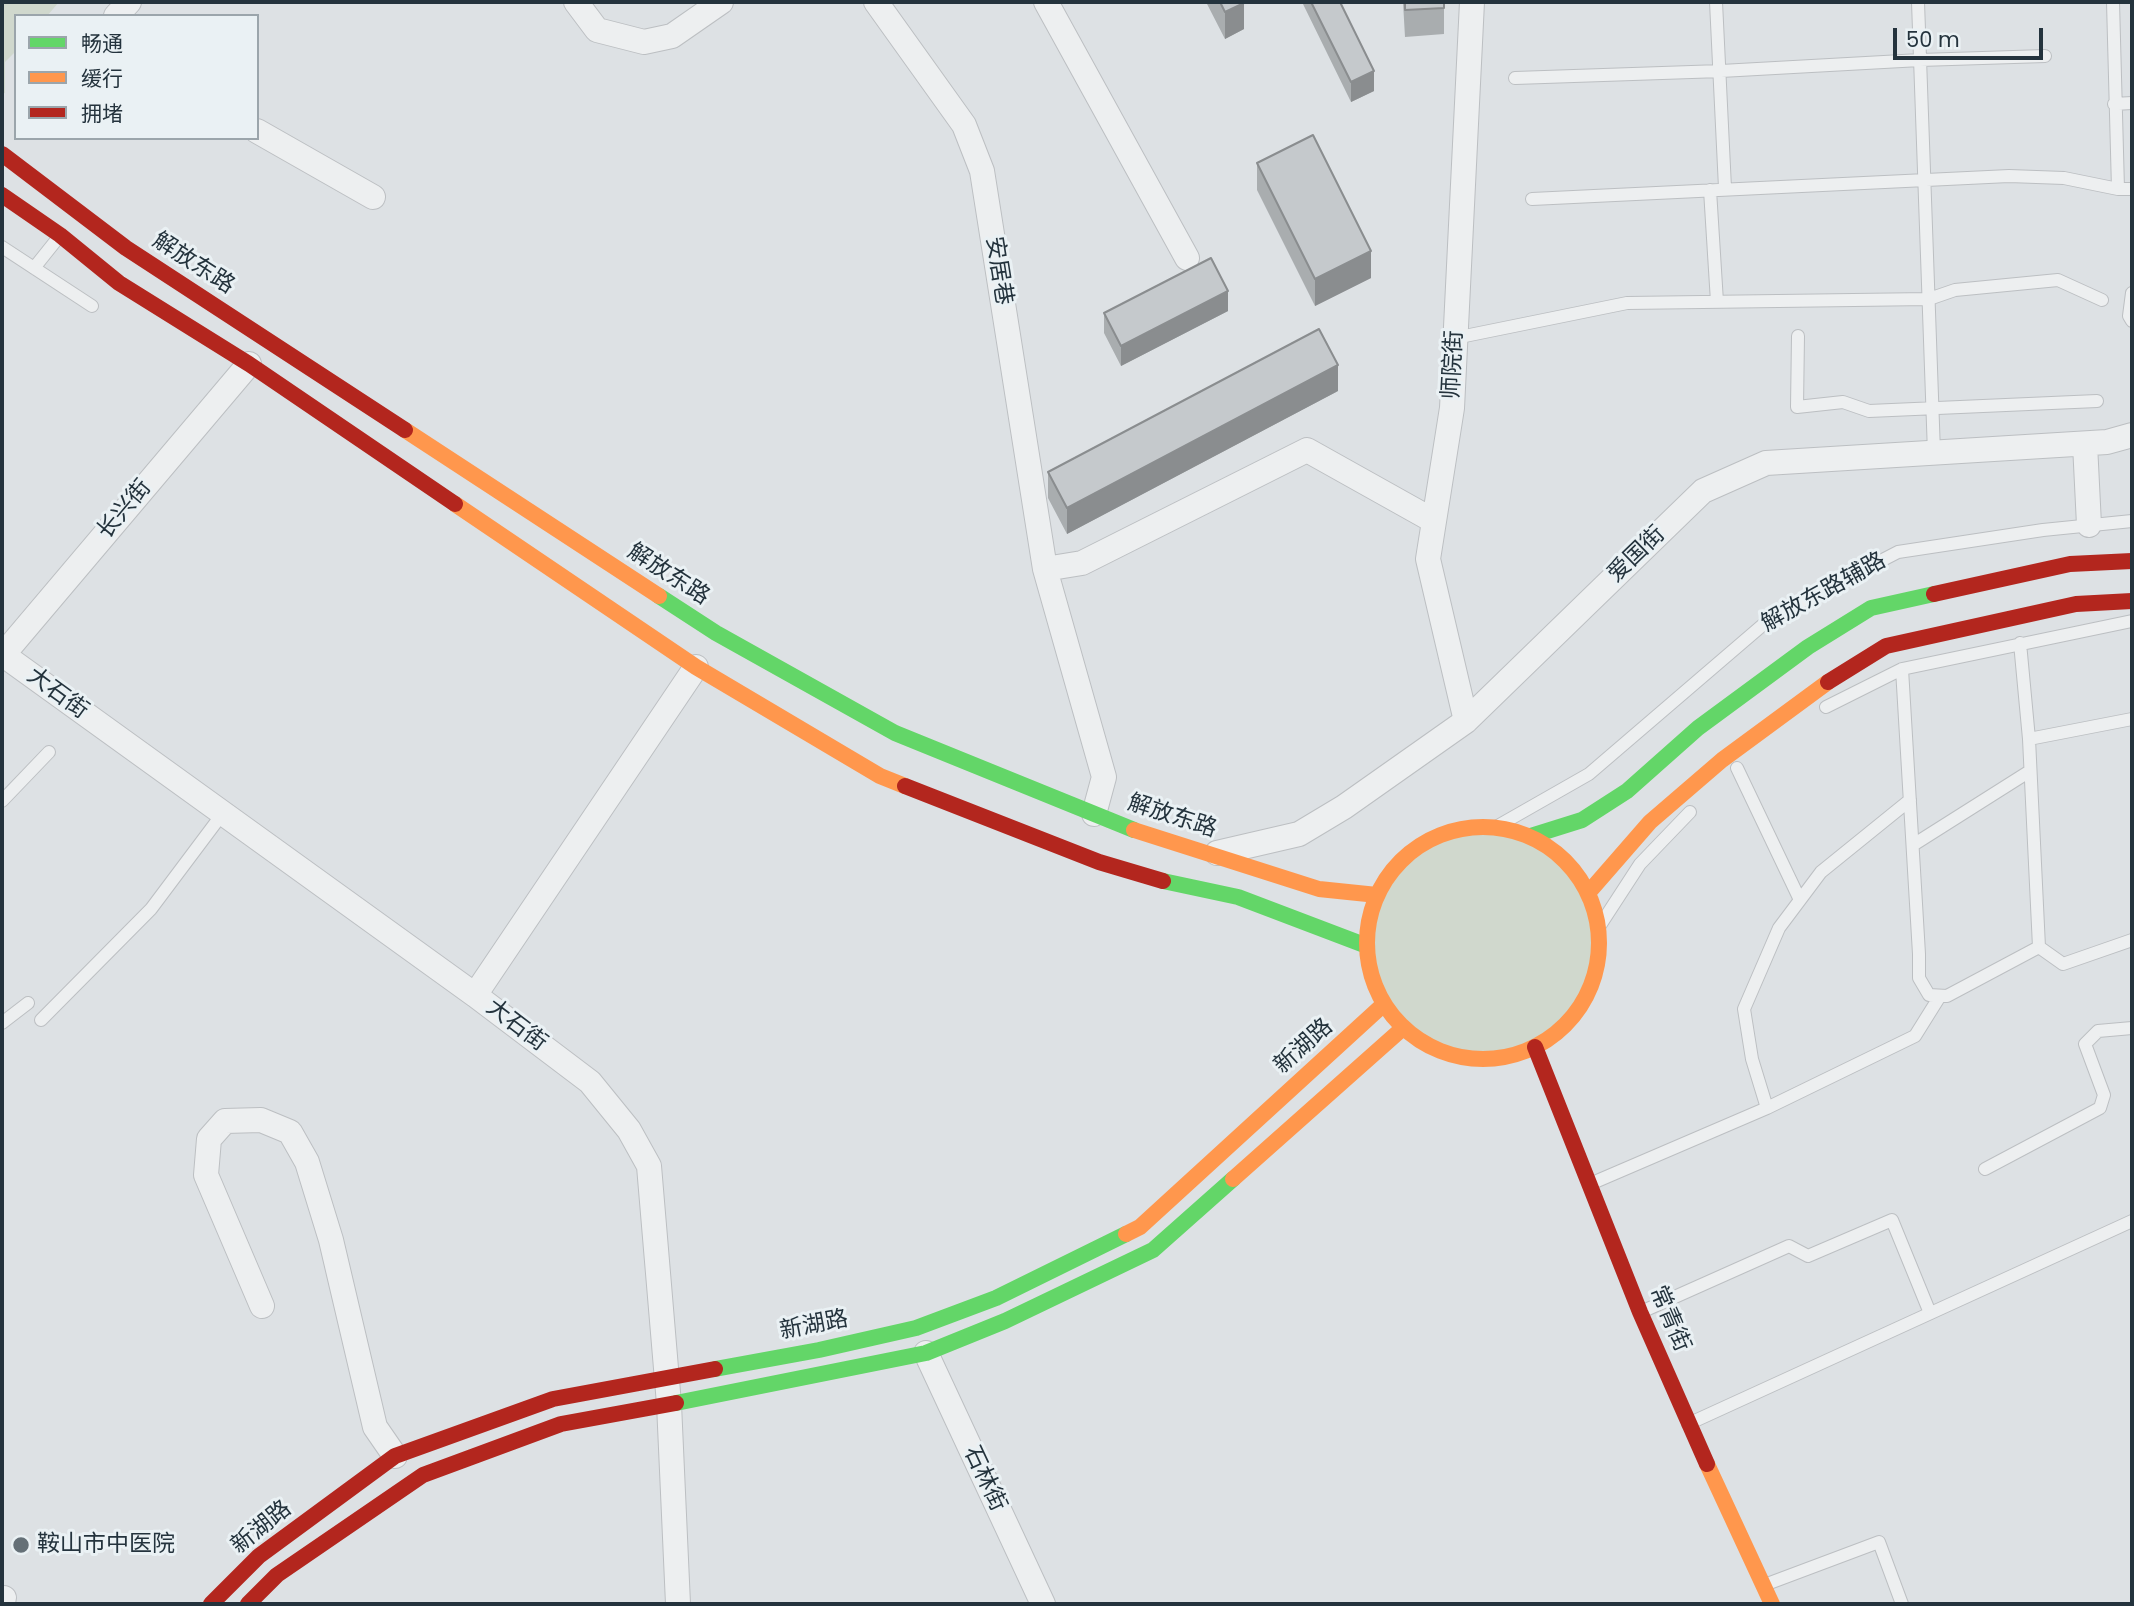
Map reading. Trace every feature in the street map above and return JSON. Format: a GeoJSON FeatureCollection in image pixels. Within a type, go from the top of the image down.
{"type":"FeatureCollection","features":[{"type":"Feature","properties":{"kind":"main road","name":"解放东路"},"geometry":{"type":"LineString","coordinates":[[2,154],[126,248],[716,633],[895,733],[1129,828],[1319,889],[1377,895]]}},
{"type":"Feature","properties":{"kind":"main road"},"geometry":{"type":"LineString","coordinates":[[2,195],[60,235],[118,283],[249,364],[696,667],[880,776],[1099,862],[1167,882],[1238,897],[1367,946]]}},
{"type":"Feature","properties":{"kind":"main road"},"geometry":{"type":"LineString","coordinates":[[1531,836],[1582,820],[1627,791],[1698,728],[1808,647],[1871,608],[2070,564],[2132,561]]}},
{"type":"Feature","properties":{"kind":"main road"},"geometry":{"type":"LineString","coordinates":[[1589,892],[1650,822],[1722,760],[1831,680],[1886,646],[2076,604],[2132,601]]}},
{"type":"Feature","properties":{"kind":"main road"},"geometry":{"type":"LineString","coordinates":[[1496,827],[1531,836],[1551,847],[1569,862],[1589,892],[1599,926],[1599,963],[1587,997],[1565,1026],[1535,1047],[1502,1058],[1466,1058],[1433,1048],[1403,1028],[1384,1004],[1371,976],[1367,946],[1369,920],[1377,895],[1397,864],[1426,842],[1460,829],[1496,827]]}},
{"type":"Feature","properties":{"kind":"main road","name":"新湖路"},"geometry":{"type":"LineString","coordinates":[[211,1604],[259,1556],[395,1456],[552,1399],[819,1350],[916,1328],[996,1298],[1140,1227],[1384,1004]]}},
{"type":"Feature","properties":{"kind":"main road","name":"新湖路"},"geometry":{"type":"LineString","coordinates":[[248,1604],[277,1575],[423,1475],[561,1424],[824,1375],[926,1353],[1005,1321],[1153,1250],[1403,1028]]}},
{"type":"Feature","properties":{"kind":"main road","name":"常青街"},"geometry":{"type":"LineString","coordinates":[[1535,1047],[1640,1312],[1688,1424],[1772,1604]]}},
{"type":"Feature","properties":{"kind":"street"},"geometry":{"type":"LineString","coordinates":[[576,2],[597,30],[644,42],[672,36],[721,2]]}},
{"type":"Feature","properties":{"kind":"street","name":"安居巷"},"geometry":{"type":"LineString","coordinates":[[876,2],[964,125],[982,171],[1045,569],[1104,777],[1094,814]]}},
{"type":"Feature","properties":{"kind":"street"},"geometry":{"type":"LineString","coordinates":[[1046,2],[1187,258]]}},
{"type":"Feature","properties":{"kind":"street","name":"师院街"},"geometry":{"type":"LineString","coordinates":[[1466,721],[1428,559],[1452,408],[1472,2]]}},
{"type":"Feature","properties":{"kind":"street"},"geometry":{"type":"LineString","coordinates":[[259,132],[373,197]]}},
{"type":"Feature","properties":{"kind":"street"},"geometry":{"type":"LineString","coordinates":[[2,154],[14,139]]}},
{"type":"Feature","properties":{"kind":"street","name":"长兴街"},"geometry":{"type":"LineString","coordinates":[[2,655],[249,364]]}},
{"type":"Feature","properties":{"kind":"street","name":"爱国街"},"geometry":{"type":"LineString","coordinates":[[1212,854],[1299,834],[1343,807],[1466,721],[1703,491],[1766,463],[2085,444],[2108,442],[2132,434]]}},
{"type":"Feature","properties":{"kind":"street"},"geometry":{"type":"LineString","coordinates":[[2085,444],[2089,525]]}},
{"type":"Feature","properties":{"kind":"street"},"geometry":{"type":"LineString","coordinates":[[1045,569],[1082,563],[1307,450],[1434,521]]}},
{"type":"Feature","properties":{"kind":"street","name":"大石街"},"geometry":{"type":"LineString","coordinates":[[2,655],[475,995],[590,1082],[629,1130],[649,1166],[669,1404],[678,1604]]}},
{"type":"Feature","properties":{"kind":"street"},"geometry":{"type":"LineString","coordinates":[[475,995],[696,667]]}},
{"type":"Feature","properties":{"kind":"street"},"geometry":{"type":"LineString","coordinates":[[262,1306],[206,1175],[209,1139],[225,1121],[261,1120],[290,1132],[307,1162],[331,1240],[375,1427],[395,1456]]}},
{"type":"Feature","properties":{"kind":"street","name":"石林街"},"geometry":{"type":"LineString","coordinates":[[926,1353],[1043,1604]]}},
{"type":"Feature","properties":{"kind":"lane"},"geometry":{"type":"LineString","coordinates":[[1716,2],[1725,188]]}},
{"type":"Feature","properties":{"kind":"lane"},"geometry":{"type":"LineString","coordinates":[[1918,2],[1934,453]]}},
{"type":"Feature","properties":{"kind":"lane"},"geometry":{"type":"LineString","coordinates":[[2113,2],[2118,190]]}},
{"type":"Feature","properties":{"kind":"lane"},"geometry":{"type":"LineString","coordinates":[[1515,78],[2045,56]]}},
{"type":"Feature","properties":{"kind":"lane"},"geometry":{"type":"LineString","coordinates":[[2114,104],[2132,103]]}},
{"type":"Feature","properties":{"kind":"lane"},"geometry":{"type":"LineString","coordinates":[[1532,199],[2009,176],[2064,178],[2118,190],[2132,189]]}},
{"type":"Feature","properties":{"kind":"lane"},"geometry":{"type":"LineString","coordinates":[[1710,190],[1717,302]]}},
{"type":"Feature","properties":{"kind":"lane"},"geometry":{"type":"LineString","coordinates":[[34,268],[60,235]]}},
{"type":"Feature","properties":{"kind":"lane"},"geometry":{"type":"LineString","coordinates":[[2,247],[92,306]]}},
{"type":"Feature","properties":{"kind":"lane"},"geometry":{"type":"LineString","coordinates":[[1455,338],[1626,303],[1929,299],[1955,290],[2058,280],[2102,300]]}},
{"type":"Feature","properties":{"kind":"lane"},"geometry":{"type":"LineString","coordinates":[[2132,293],[2129,316],[2132,321]]}},
{"type":"Feature","properties":{"kind":"lane"},"geometry":{"type":"LineString","coordinates":[[1798,336],[1797,407],[1843,402],[1869,411],[2097,401]]}},
{"type":"Feature","properties":{"kind":"lane","name":"解放东路辅路"},"geometry":{"type":"LineString","coordinates":[[1496,827],[1589,774],[1772,617],[1898,552],[2042,530],[2132,522]]}},
{"type":"Feature","properties":{"kind":"lane"},"geometry":{"type":"LineString","coordinates":[[1813,716],[1834,701],[1902,669],[2132,621]]}},
{"type":"Feature","properties":{"kind":"lane"},"geometry":{"type":"LineString","coordinates":[[2020,643],[2029,740],[2039,947]]}},
{"type":"Feature","properties":{"kind":"lane"},"geometry":{"type":"LineString","coordinates":[[1902,669],[1919,978],[1929,995],[1947,996],[2039,947]]}},
{"type":"Feature","properties":{"kind":"lane"},"geometry":{"type":"LineString","coordinates":[[2029,740],[2132,719]]}},
{"type":"Feature","properties":{"kind":"lane"},"geometry":{"type":"LineString","coordinates":[[2,801],[49,752]]}},
{"type":"Feature","properties":{"kind":"lane"},"geometry":{"type":"LineString","coordinates":[[1738,769],[1800,901]]}},
{"type":"Feature","properties":{"kind":"lane"},"geometry":{"type":"LineString","coordinates":[[1913,845],[2030,771]]}},
{"type":"Feature","properties":{"kind":"lane"},"geometry":{"type":"LineString","coordinates":[[1767,1108],[1752,1059],[1744,1009],[1779,928],[1821,872],[1910,800]]}},
{"type":"Feature","properties":{"kind":"lane"},"geometry":{"type":"LineString","coordinates":[[1599,926],[1640,864],[1701,801]]}},
{"type":"Feature","properties":{"kind":"lane"},"geometry":{"type":"LineString","coordinates":[[41,1020],[151,909],[223,813]]}},
{"type":"Feature","properties":{"kind":"lane"},"geometry":{"type":"LineString","coordinates":[[2039,947],[2063,964],[2132,940]]}},
{"type":"Feature","properties":{"kind":"lane"},"geometry":{"type":"LineString","coordinates":[[1590,1184],[1767,1108],[1915,1036],[1940,996]]}},
{"type":"Feature","properties":{"kind":"lane"},"geometry":{"type":"LineString","coordinates":[[2,1023],[28,1003]]}},
{"type":"Feature","properties":{"kind":"lane"},"geometry":{"type":"LineString","coordinates":[[1985,1169],[2100,1108],[2104,1095],[2085,1044],[2098,1031],[2132,1028]]}},
{"type":"Feature","properties":{"kind":"lane"},"geometry":{"type":"LineString","coordinates":[[1640,1312],[1789,1246],[1808,1256],[1892,1220],[1930,1313]]}},
{"type":"Feature","properties":{"kind":"lane"},"geometry":{"type":"LineString","coordinates":[[1688,1424],[2132,1221]]}},
{"type":"Feature","properties":{"kind":"lane"},"geometry":{"type":"LineString","coordinates":[[1763,1585],[1879,1542],[1902,1604]]}},
{"type":"Feature","properties":{"kind":"shaded area"},"geometry":{"type":"Polygon","coordinates":[[[2,2],[59,2],[49,14],[14,14],[14,53],[5,62],[5,93],[2,94],[2,2]]]}},
{"type":"Feature","properties":{"kind":"shaded area"},"geometry":{"type":"Polygon","coordinates":[[[1484,827],[1507,829],[1539,841],[1558,853],[1574,869],[1595,909],[1600,943],[1598,966],[1586,998],[1574,1017],[1558,1033],[1518,1054],[1484,1059],[1461,1057],[1429,1045],[1410,1033],[1394,1017],[1373,977],[1368,943],[1370,920],[1382,888],[1394,869],[1410,853],[1450,832],[1484,827]]]}},
{"type":"Feature","properties":{"kind":"building"},"geometry":{"type":"Polygon","coordinates":[[[1220,2],[1244,2],[1244,3],[1225,12],[1220,2]]]}},
{"type":"Feature","properties":{"kind":"building"},"geometry":{"type":"Polygon","coordinates":[[[1311,2],[1340,2],[1374,71],[1351,82],[1311,2]]]}},
{"type":"Feature","properties":{"kind":"building"},"geometry":{"type":"Polygon","coordinates":[[[1405,2],[1444,2],[1444,8],[1405,10],[1405,2]]]}},
{"type":"Feature","properties":{"kind":"building"},"geometry":{"type":"Polygon","coordinates":[[[1313,135],[1371,251],[1315,279],[1257,163],[1313,135]]]}},
{"type":"Feature","properties":{"kind":"building"},"geometry":{"type":"Polygon","coordinates":[[[1211,258],[1228,291],[1121,346],[1104,313],[1211,258]]]}},
{"type":"Feature","properties":{"kind":"building"},"geometry":{"type":"Polygon","coordinates":[[[1319,329],[1338,365],[1067,508],[1048,472],[1319,329]]]}},
{"type":"Feature","properties":{"kind":"traffic: fast"},"geometry":{"type":"LineString","coordinates":[[1531,836],[1582,820],[1627,791],[1698,728],[1808,647],[1871,608],[1934,594]]}},
{"type":"Feature","properties":{"kind":"traffic: fast"},"geometry":{"type":"LineString","coordinates":[[659,596],[716,633],[895,733],[1134,830]]}},
{"type":"Feature","properties":{"kind":"traffic: fast"},"geometry":{"type":"LineString","coordinates":[[1163,881],[1238,897],[1367,946]]}},
{"type":"Feature","properties":{"kind":"traffic: fast"},"geometry":{"type":"LineString","coordinates":[[676,1403],[926,1353],[1005,1321],[1153,1250],[1233,1179]]}},
{"type":"Feature","properties":{"kind":"traffic: fast"},"geometry":{"type":"LineString","coordinates":[[715,1369],[819,1350],[916,1328],[996,1298],[1126,1234]]}},
{"type":"Feature","properties":{"kind":"traffic: slow"},"geometry":{"type":"LineString","coordinates":[[405,430],[659,596]]}},
{"type":"Feature","properties":{"kind":"traffic: slow"},"geometry":{"type":"LineString","coordinates":[[455,504],[696,667],[880,776],[905,786]]}},
{"type":"Feature","properties":{"kind":"traffic: slow"},"geometry":{"type":"LineString","coordinates":[[1589,892],[1650,822],[1722,760],[1828,682]]}},
{"type":"Feature","properties":{"kind":"traffic: slow"},"geometry":{"type":"LineString","coordinates":[[1483,827],[1506,829],[1538,841],[1557,853],[1573,869],[1594,909],[1599,943],[1597,966],[1585,998],[1573,1017],[1557,1033],[1517,1054],[1483,1059],[1460,1057],[1428,1045],[1409,1033],[1393,1017],[1372,977],[1367,943],[1369,920],[1381,888],[1393,869],[1409,853],[1449,832],[1483,827]]}},
{"type":"Feature","properties":{"kind":"traffic: slow"},"geometry":{"type":"LineString","coordinates":[[1134,830],[1319,889],[1377,895]]}},
{"type":"Feature","properties":{"kind":"traffic: slow"},"geometry":{"type":"LineString","coordinates":[[1126,1234],[1140,1227],[1384,1004]]}},
{"type":"Feature","properties":{"kind":"traffic: slow"},"geometry":{"type":"LineString","coordinates":[[1233,1179],[1403,1028]]}},
{"type":"Feature","properties":{"kind":"traffic: slow"},"geometry":{"type":"LineString","coordinates":[[1707,1464],[1772,1604]]}},
{"type":"Feature","properties":{"kind":"traffic: jam"},"geometry":{"type":"LineString","coordinates":[[2,154],[126,248],[405,430]]}},
{"type":"Feature","properties":{"kind":"traffic: jam"},"geometry":{"type":"LineString","coordinates":[[2,195],[60,235],[119,283],[249,364],[455,504]]}},
{"type":"Feature","properties":{"kind":"traffic: jam"},"geometry":{"type":"LineString","coordinates":[[1934,594],[2070,564],[2132,561]]}},
{"type":"Feature","properties":{"kind":"traffic: jam"},"geometry":{"type":"LineString","coordinates":[[1828,682],[1886,646],[2076,604],[2132,601]]}},
{"type":"Feature","properties":{"kind":"traffic: jam"},"geometry":{"type":"LineString","coordinates":[[905,786],[1099,862],[1163,881]]}},
{"type":"Feature","properties":{"kind":"traffic: jam"},"geometry":{"type":"LineString","coordinates":[[1535,1047],[1640,1312],[1707,1464]]}},
{"type":"Feature","properties":{"kind":"traffic: jam"},"geometry":{"type":"LineString","coordinates":[[211,1604],[259,1556],[395,1456],[553,1399],[715,1369]]}},
{"type":"Feature","properties":{"kind":"traffic: jam"},"geometry":{"type":"LineString","coordinates":[[248,1604],[277,1575],[423,1475],[561,1424],[676,1403]]}},
{"type":"Feature","properties":{"kind":"place","name":"鞍山市中医院"},"geometry":{"type":"Point","coordinates":[21,1545]}}]}
